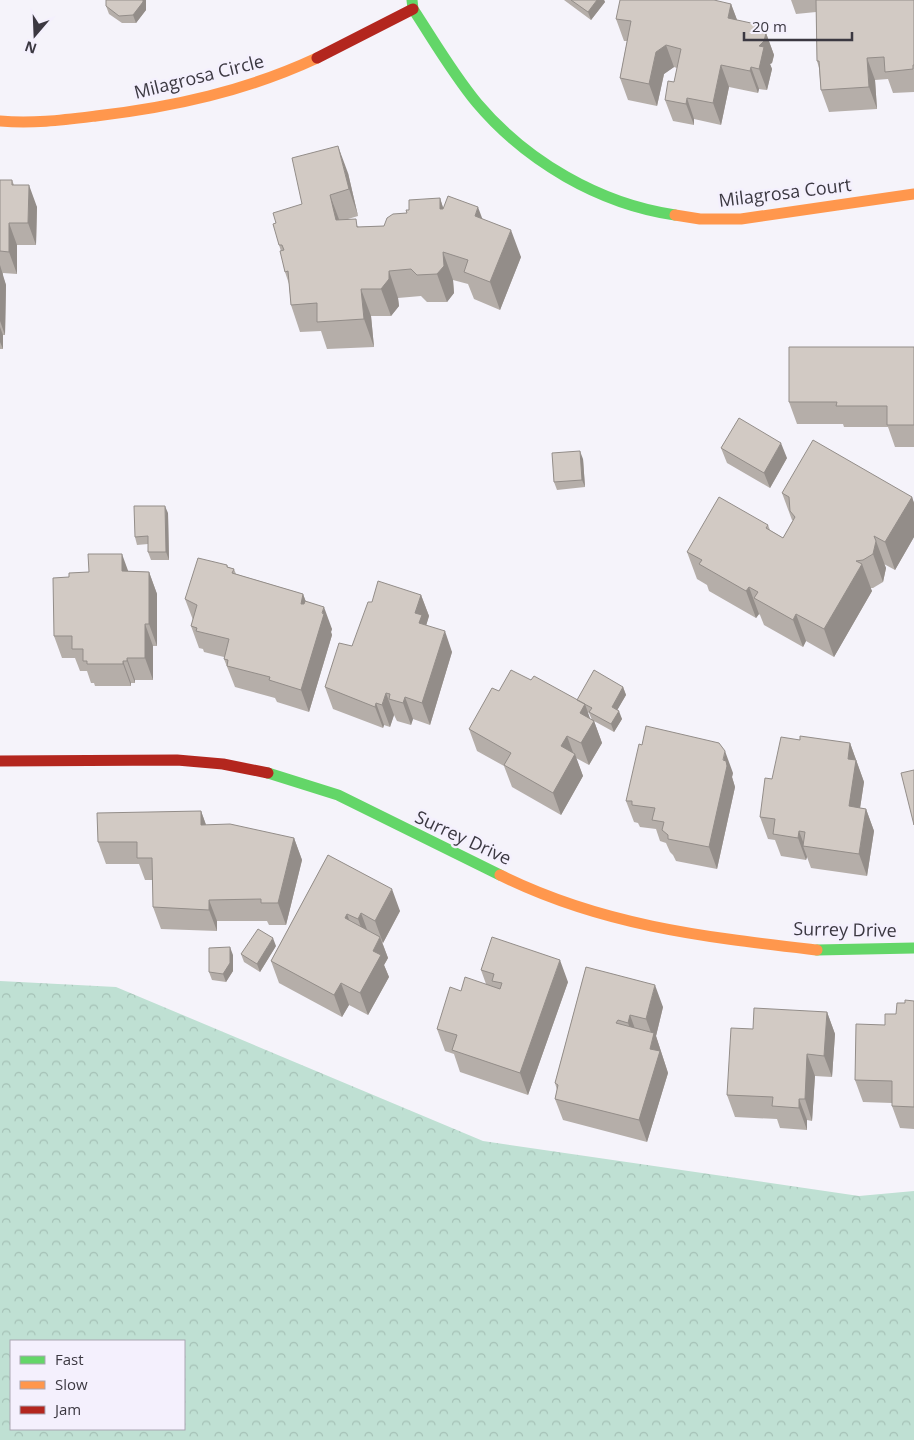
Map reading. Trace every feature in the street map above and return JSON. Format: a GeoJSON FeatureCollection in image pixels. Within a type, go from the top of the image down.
{"type":"FeatureCollection","features":[{"type":"Feature","properties":{"kind":"street","name":"Milagrosa Circle"},"geometry":{"type":"LineString","coordinates":[[0,121],[68,120],[124,114],[179,104],[231,90],[283,73],[413,4]]}},
{"type":"Feature","properties":{"kind":"street","name":"Milagrosa Court"},"geometry":{"type":"LineString","coordinates":[[413,4],[464,88],[487,115],[512,139],[540,161],[601,194],[634,206],[667,214],[701,219],[736,220],[914,194]]}},
{"type":"Feature","properties":{"kind":"street","name":"Surrey Drive"},"geometry":{"type":"LineString","coordinates":[[0,761],[177,760],[223,764],[262,771],[338,795],[504,877],[570,905],[647,927],[727,940],[822,950],[914,948]]}},
{"type":"Feature","properties":{"kind":"green space"},"geometry":{"type":"Polygon","coordinates":[[[0,981],[116,987],[483,1141],[859,1196],[914,1191],[914,1440],[0,1440],[0,981]]]}},
{"type":"Feature","properties":{"kind":"building"},"geometry":{"type":"Polygon","coordinates":[[[106,0],[143,0],[143,2],[133,15],[119,16],[106,6],[106,0]]]}},
{"type":"Feature","properties":{"kind":"building"},"geometry":{"type":"Polygon","coordinates":[[[571,0],[597,0],[588,12],[571,0]]]}},
{"type":"Feature","properties":{"kind":"building"},"geometry":{"type":"Polygon","coordinates":[[[620,0],[714,0],[731,4],[728,18],[760,25],[766,33],[764,41],[759,46],[764,47],[759,69],[751,67],[750,71],[721,65],[713,103],[687,98],[686,104],[665,100],[668,81],[674,82],[681,49],[666,45],[656,52],[649,84],[620,78],[631,21],[616,19],[620,0]]]}},
{"type":"Feature","properties":{"kind":"building"},"geometry":{"type":"Polygon","coordinates":[[[816,0],[914,0],[913,69],[885,72],[884,57],[867,58],[869,87],[821,90],[819,61],[817,61],[816,0]]]}},
{"type":"Feature","properties":{"kind":"building"},"geometry":{"type":"Polygon","coordinates":[[[338,146],[349,189],[330,195],[336,220],[356,219],[357,227],[384,226],[387,218],[393,214],[407,213],[406,210],[409,210],[409,200],[440,198],[440,209],[443,209],[448,196],[478,207],[475,216],[511,230],[490,282],[464,272],[468,260],[443,252],[444,266],[437,274],[417,275],[411,269],[389,271],[389,279],[381,289],[361,289],[364,319],[317,322],[317,303],[291,305],[288,271],[285,272],[280,251],[284,250],[282,245],[279,245],[273,224],[276,223],[273,213],[302,204],[292,158],[338,146]]]}},
{"type":"Feature","properties":{"kind":"building"},"geometry":{"type":"Polygon","coordinates":[[[0,180],[12,180],[12,185],[29,185],[28,223],[9,223],[9,252],[0,251],[0,180]]]}},
{"type":"Feature","properties":{"kind":"building"},"geometry":{"type":"Polygon","coordinates":[[[789,347],[914,347],[914,425],[887,425],[887,406],[836,406],[837,402],[789,402],[789,347]]]}},
{"type":"Feature","properties":{"kind":"building"},"geometry":{"type":"Polygon","coordinates":[[[739,418],[781,443],[764,473],[721,448],[739,418]]]}},
{"type":"Feature","properties":{"kind":"building"},"geometry":{"type":"Polygon","coordinates":[[[813,440],[912,497],[885,542],[874,536],[876,541],[873,554],[863,560],[856,561],[862,564],[824,629],[796,614],[793,620],[754,598],[758,592],[749,587],[746,591],[699,564],[702,560],[687,552],[719,497],[768,525],[766,528],[783,538],[795,517],[790,511],[789,497],[782,493],[813,440]]]}},
{"type":"Feature","properties":{"kind":"building"},"geometry":{"type":"Polygon","coordinates":[[[580,451],[582,480],[554,482],[552,453],[580,451]]]}},
{"type":"Feature","properties":{"kind":"building"},"geometry":{"type":"Polygon","coordinates":[[[134,506],[165,506],[166,552],[148,552],[148,536],[135,537],[134,506]]]}},
{"type":"Feature","properties":{"kind":"building"},"geometry":{"type":"Polygon","coordinates":[[[88,554],[122,554],[122,571],[149,572],[149,624],[145,624],[145,658],[127,658],[127,661],[123,661],[123,664],[87,664],[87,661],[83,661],[83,649],[72,649],[72,636],[54,636],[53,578],[69,577],[69,573],[89,572],[88,554]]]}},
{"type":"Feature","properties":{"kind":"building"},"geometry":{"type":"Polygon","coordinates":[[[198,558],[227,565],[227,567],[234,569],[232,573],[303,594],[301,604],[304,604],[305,601],[324,607],[322,613],[324,614],[301,690],[269,680],[270,677],[227,666],[228,660],[224,659],[229,639],[196,631],[197,628],[191,626],[197,605],[185,599],[198,558]]]}},
{"type":"Feature","properties":{"kind":"building"},"geometry":{"type":"Polygon","coordinates":[[[378,581],[421,595],[415,613],[422,615],[419,623],[445,631],[422,703],[405,697],[403,703],[389,699],[390,694],[386,693],[382,705],[376,703],[375,707],[325,687],[339,643],[352,646],[368,602],[372,602],[378,581]]]}},
{"type":"Feature","properties":{"kind":"building"},"geometry":{"type":"Polygon","coordinates":[[[511,670],[531,680],[534,676],[585,704],[580,713],[594,721],[581,743],[567,736],[561,746],[575,754],[553,793],[504,765],[511,753],[469,729],[492,688],[499,691],[511,670]]]}},
{"type":"Feature","properties":{"kind":"building"},"geometry":{"type":"Polygon","coordinates":[[[594,670],[623,687],[612,707],[619,711],[611,724],[589,712],[592,708],[577,700],[594,670]]]}},
{"type":"Feature","properties":{"kind":"building"},"geometry":{"type":"Polygon","coordinates":[[[646,726],[719,743],[725,751],[723,760],[726,761],[727,766],[709,847],[668,839],[668,835],[662,830],[664,822],[652,820],[655,808],[632,805],[632,801],[626,801],[639,744],[642,745],[646,726]]]}},
{"type":"Feature","properties":{"kind":"building"},"geometry":{"type":"Polygon","coordinates":[[[800,736],[850,743],[848,759],[856,760],[849,806],[866,809],[859,854],[803,846],[805,832],[799,831],[798,838],[773,834],[775,819],[760,817],[765,778],[772,779],[781,737],[800,740],[800,736]]]}},
{"type":"Feature","properties":{"kind":"building"},"geometry":{"type":"Polygon","coordinates":[[[914,770],[914,825],[901,773],[914,770]]]}},
{"type":"Feature","properties":{"kind":"building"},"geometry":{"type":"Polygon","coordinates":[[[201,811],[201,825],[230,824],[294,838],[278,903],[261,903],[261,899],[209,900],[209,910],[153,907],[152,858],[137,858],[137,842],[98,842],[97,813],[201,811]]]}},
{"type":"Feature","properties":{"kind":"building"},"geometry":{"type":"Polygon","coordinates":[[[328,855],[392,889],[375,921],[361,913],[358,919],[347,914],[345,918],[380,937],[373,951],[381,955],[360,993],[341,983],[334,995],[271,961],[328,855]]]}},
{"type":"Feature","properties":{"kind":"building"},"geometry":{"type":"Polygon","coordinates":[[[258,929],[273,938],[257,964],[241,954],[258,929]]]}},
{"type":"Feature","properties":{"kind":"building"},"geometry":{"type":"Polygon","coordinates":[[[492,937],[560,960],[520,1073],[452,1050],[457,1035],[437,1029],[450,987],[461,991],[465,977],[500,989],[502,983],[492,981],[494,974],[481,970],[492,937]]]}},
{"type":"Feature","properties":{"kind":"building"},"geometry":{"type":"Polygon","coordinates":[[[230,947],[230,963],[223,974],[209,972],[209,948],[230,947]]]}},
{"type":"Feature","properties":{"kind":"building"},"geometry":{"type":"Polygon","coordinates":[[[586,967],[655,985],[646,1019],[630,1015],[628,1023],[618,1020],[616,1023],[654,1033],[650,1049],[660,1051],[639,1120],[555,1099],[558,1085],[555,1083],[586,967]]]}},
{"type":"Feature","properties":{"kind":"building"},"geometry":{"type":"Polygon","coordinates":[[[905,1000],[914,1001],[914,1107],[892,1106],[892,1081],[855,1080],[856,1024],[885,1025],[885,1014],[896,1014],[897,1003],[905,1003],[905,1000]]]}},
{"type":"Feature","properties":{"kind":"building"},"geometry":{"type":"Polygon","coordinates":[[[754,1008],[827,1012],[824,1056],[807,1054],[805,1099],[799,1099],[799,1108],[772,1106],[773,1097],[727,1095],[731,1028],[753,1029],[754,1008]]]}},
{"type":"Feature","properties":{"kind":"traffic: fast"},"geometry":{"type":"LineString","coordinates":[[412,0],[413,9],[468,92],[496,124],[518,143],[566,177],[592,190],[619,201],[675,215]]}},
{"type":"Feature","properties":{"kind":"traffic: fast"},"geometry":{"type":"LineString","coordinates":[[268,773],[338,795],[500,875]]}},
{"type":"Feature","properties":{"kind":"traffic: fast"},"geometry":{"type":"LineString","coordinates":[[817,950],[914,948]]}},
{"type":"Feature","properties":{"kind":"traffic: slow"},"geometry":{"type":"LineString","coordinates":[[0,121],[36,122],[60,120],[153,108],[209,96],[263,80],[317,58]]}},
{"type":"Feature","properties":{"kind":"traffic: slow"},"geometry":{"type":"LineString","coordinates":[[675,215],[700,219],[741,219],[914,194]]}},
{"type":"Feature","properties":{"kind":"traffic: slow"},"geometry":{"type":"LineString","coordinates":[[500,875],[539,892],[616,918],[695,934],[817,950]]}},
{"type":"Feature","properties":{"kind":"traffic: jam"},"geometry":{"type":"LineString","coordinates":[[317,58],[413,9]]}},
{"type":"Feature","properties":{"kind":"traffic: jam"},"geometry":{"type":"LineString","coordinates":[[0,761],[177,760],[223,764],[268,773]]}}]}
